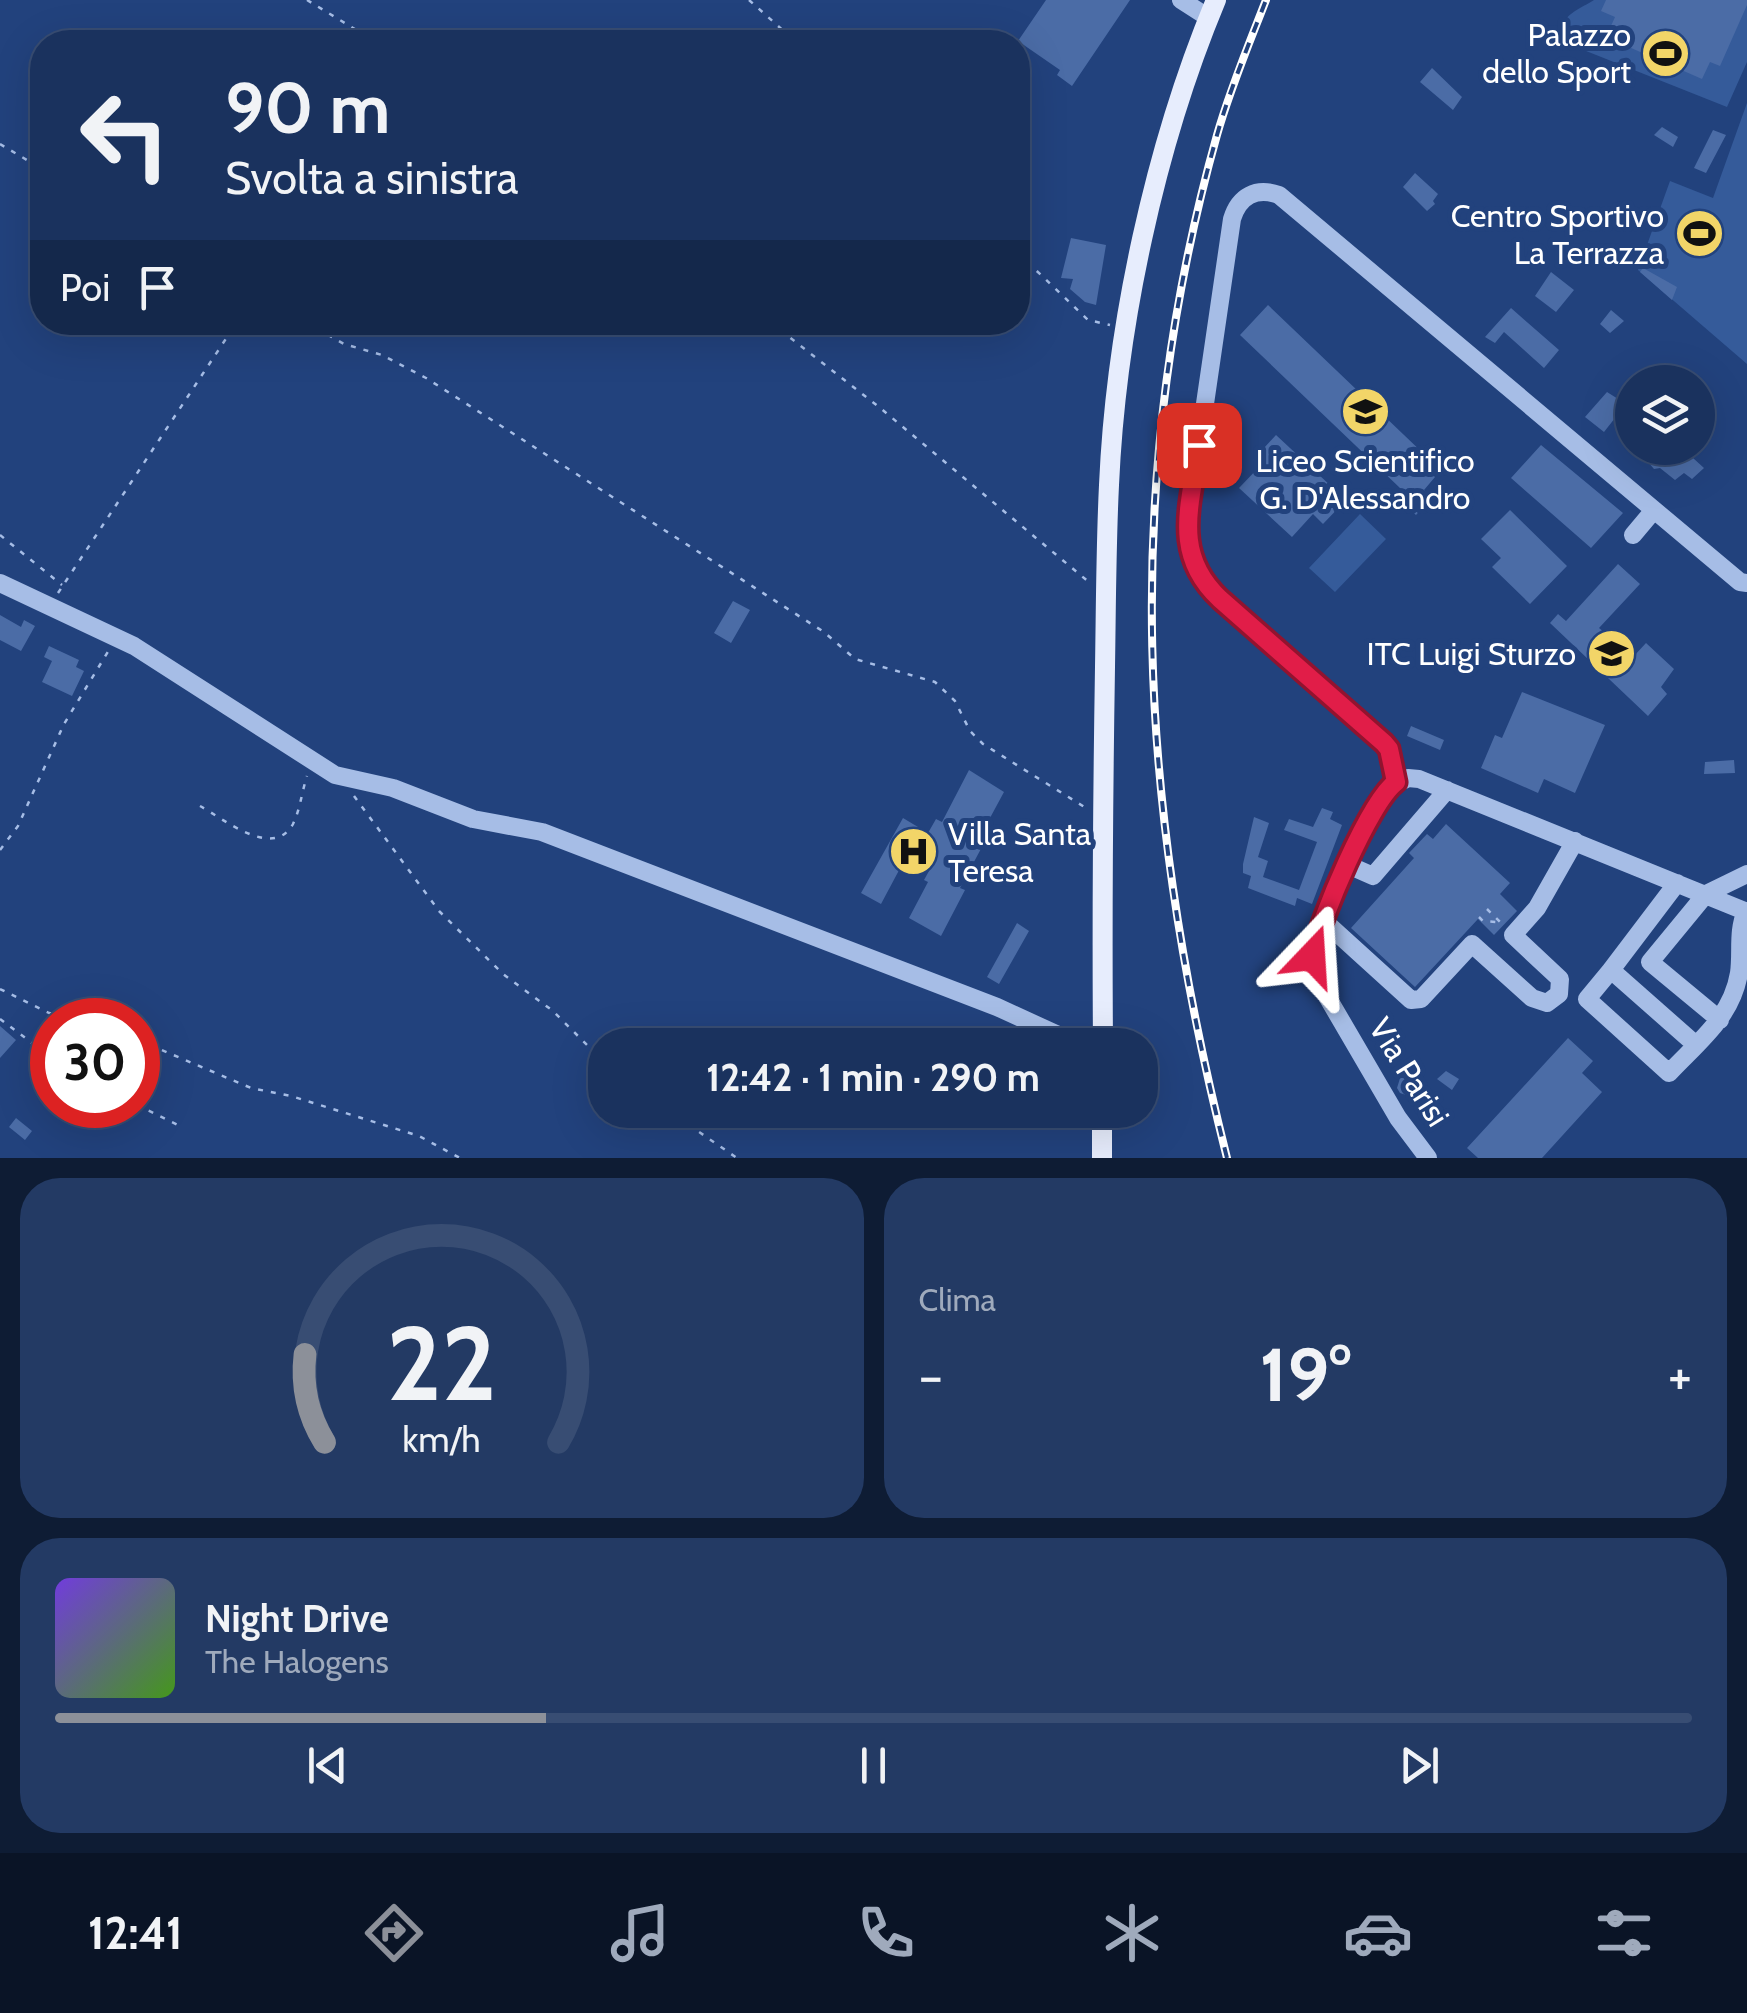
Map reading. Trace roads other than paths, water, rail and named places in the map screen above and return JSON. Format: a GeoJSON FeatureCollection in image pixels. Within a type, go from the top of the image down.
{"type":"FeatureCollection","features":[{"type":"Feature","properties":{"kind":"main road"},"geometry":{"type":"LineString","coordinates":[[1103,1028],[1102,809],[1109,483],[1137,266],[1166,149],[1212,9]]}},
{"type":"Feature","properties":{"kind":"main road"},"geometry":{"type":"LineString","coordinates":[[1102,1128],[1102,1158]]}},
{"type":"Feature","properties":{"kind":"street"},"geometry":{"type":"LineString","coordinates":[[1181,0],[1212,9]]}},
{"type":"Feature","properties":{"kind":"street"},"geometry":{"type":"LineString","coordinates":[[1678,882],[1587,999],[1669,1073],[1720,1020],[1736,987],[1740,924],[1746,912],[1678,882],[1419,779],[1396,782],[1389,749],[1384,743],[1208,588],[1190,558],[1188,520],[1232,219],[1241,200],[1259,191],[1279,196],[1740,582],[1747,582]]}},
{"type":"Feature","properties":{"kind":"street"},"geometry":{"type":"LineString","coordinates":[[1634,535],[1654,510]]}},
{"type":"Feature","properties":{"kind":"street"},"geometry":{"type":"LineString","coordinates":[[0,583],[134,646],[342,777],[393,788],[473,820],[542,832],[1043,1028]]}},
{"type":"Feature","properties":{"kind":"street","name":"Via Parisi"},"geometry":{"type":"LineString","coordinates":[[1396,782],[1380,798],[1312,956],[1318,981],[1398,1118],[1428,1158]]}},
{"type":"Feature","properties":{"kind":"street"},"geometry":{"type":"LineString","coordinates":[[1348,865],[1373,876],[1447,790]]}},
{"type":"Feature","properties":{"kind":"street"},"geometry":{"type":"LineString","coordinates":[[1324,921],[1411,1000],[1420,999],[1472,944],[1532,998],[1547,1003],[1559,994],[1560,978],[1514,934],[1537,908],[1575,842]]}},
{"type":"Feature","properties":{"kind":"street"},"geometry":{"type":"LineString","coordinates":[[1720,1020],[1650,962],[1706,894],[1747,874]]}},
{"type":"Feature","properties":{"kind":"street"},"geometry":{"type":"LineString","coordinates":[[1611,970],[1696,1045]]}},
{"type":"Feature","properties":{"kind":"railway"},"geometry":{"type":"LineString","coordinates":[[1227,1158],[1197,1028],[1159,773],[1152,646],[1154,520],[1165,393],[1186,265],[1222,118],[1266,0]]}},
{"type":"Feature","properties":{"kind":"place","name":"Palazzo dello Sport"},"geometry":{"type":"Point","coordinates":[1666,53]}},
{"type":"Feature","properties":{"kind":"place","name":"Centro Sportivo La Terrazza"},"geometry":{"type":"Point","coordinates":[1699,234]}},
{"type":"Feature","properties":{"kind":"place","name":"Liceo Scientifico G. D'Alessandro"},"geometry":{"type":"Point","coordinates":[1365,411]}},
{"type":"Feature","properties":{"kind":"place","name":"ITC Luigi Sturzo"},"geometry":{"type":"Point","coordinates":[1611,654]}},
{"type":"Feature","properties":{"kind":"place","name":"Villa Santa Teresa"},"geometry":{"type":"Point","coordinates":[913,852]}}]}
